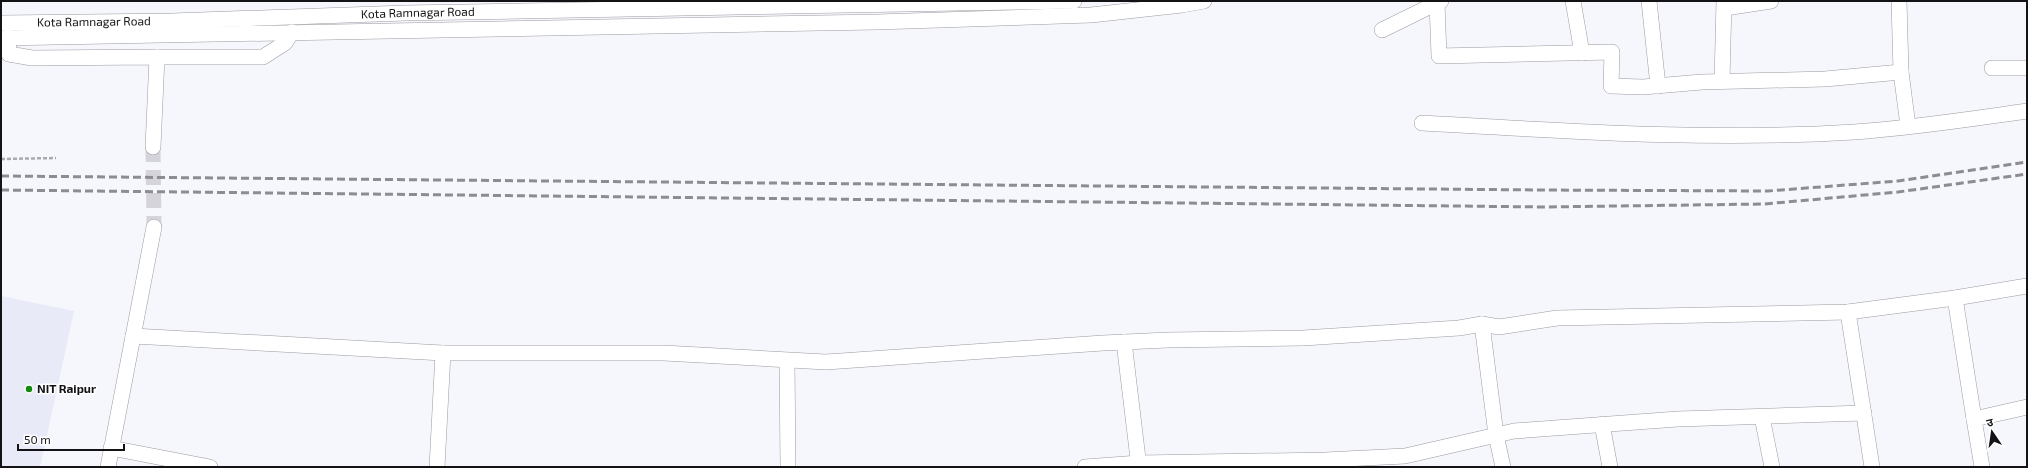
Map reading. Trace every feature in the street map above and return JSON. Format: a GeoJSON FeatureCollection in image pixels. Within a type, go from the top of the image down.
{"type":"FeatureCollection","features":[{"type":"Feature","properties":{"kind":"street","name":"Kota Ramnagar Road"},"geometry":{"type":"LineString","coordinates":[[1,23],[172,21],[328,15],[406,7],[1074,1]]}},
{"type":"Feature","properties":{"kind":"street"},"geometry":{"type":"LineString","coordinates":[[292,32],[284,43],[263,57],[32,58],[9,54],[4,38],[292,32],[869,23],[1075,16],[1182,5],[1204,1]]}},
{"type":"Feature","properties":{"kind":"street"},"geometry":{"type":"LineString","coordinates":[[1574,1],[1582,53]]}},
{"type":"Feature","properties":{"kind":"street"},"geometry":{"type":"LineString","coordinates":[[1649,1],[1658,86]]}},
{"type":"Feature","properties":{"kind":"street"},"geometry":{"type":"LineString","coordinates":[[1722,81],[1725,5],[1771,1]]}},
{"type":"Feature","properties":{"kind":"street"},"geometry":{"type":"LineString","coordinates":[[1899,1],[1901,72],[1908,126]]}},
{"type":"Feature","properties":{"kind":"street"},"geometry":{"type":"LineString","coordinates":[[1382,30],[1439,2],[1439,56],[1612,52],[1611,86],[1658,86],[1722,81],[1825,79],[1901,72]]}},
{"type":"Feature","properties":{"kind":"street"},"geometry":{"type":"LineString","coordinates":[[327,32],[328,15]]}},
{"type":"Feature","properties":{"kind":"street"},"geometry":{"type":"LineString","coordinates":[[153,147],[156,57]]}},
{"type":"Feature","properties":{"kind":"street"},"geometry":{"type":"LineString","coordinates":[[1992,68],[2027,68]]}},
{"type":"Feature","properties":{"kind":"street"},"geometry":{"type":"LineString","coordinates":[[1422,123],[1566,132],[1701,136],[1854,132],[2027,111]]}},
{"type":"Feature","properties":{"kind":"street"},"geometry":{"type":"LineString","coordinates":[[108,467],[154,227]]}},
{"type":"Feature","properties":{"kind":"street"},"geometry":{"type":"LineString","coordinates":[[133,336],[443,353],[664,353],[826,362],[1124,342],[1303,338],[1459,328],[1482,324],[1499,327],[1557,318],[1848,312],[1955,298],[2027,286]]}},
{"type":"Feature","properties":{"kind":"street"},"geometry":{"type":"LineString","coordinates":[[1955,298],[1982,467]]}},
{"type":"Feature","properties":{"kind":"street"},"geometry":{"type":"LineString","coordinates":[[1848,312],[1872,467]]}},
{"type":"Feature","properties":{"kind":"street"},"geometry":{"type":"LineString","coordinates":[[1482,324],[1496,435],[1503,467]]}},
{"type":"Feature","properties":{"kind":"street"},"geometry":{"type":"LineString","coordinates":[[1124,342],[1139,465]]}},
{"type":"Feature","properties":{"kind":"street"},"geometry":{"type":"LineString","coordinates":[[437,467],[443,353]]}},
{"type":"Feature","properties":{"kind":"street"},"geometry":{"type":"LineString","coordinates":[[787,361],[788,467]]}},
{"type":"Feature","properties":{"kind":"street"},"geometry":{"type":"LineString","coordinates":[[1974,419],[2027,407]]}},
{"type":"Feature","properties":{"kind":"street"},"geometry":{"type":"LineString","coordinates":[[1085,467],[1325,460],[1393,462],[1405,456],[1514,431],[1602,424],[1864,413]]}},
{"type":"Feature","properties":{"kind":"street"},"geometry":{"type":"LineString","coordinates":[[1762,417],[1772,467]]}},
{"type":"Feature","properties":{"kind":"street"},"geometry":{"type":"LineString","coordinates":[[1602,424],[1610,467]]}},
{"type":"Feature","properties":{"kind":"street"},"geometry":{"type":"LineString","coordinates":[[111,448],[210,467]]}},
{"type":"Feature","properties":{"kind":"path"},"geometry":{"type":"LineString","coordinates":[[1,159],[56,158]]}},
{"type":"Feature","properties":{"kind":"shaded area","name":"NIT Raipur"},"geometry":{"type":"Polygon","coordinates":[[[1,296],[74,311],[40,467],[1,467],[1,296]]]}},
{"type":"Feature","properties":{"kind":"tunnel"},"geometry":{"type":"LineString","coordinates":[[153,147],[154,227]]}},
{"type":"Feature","properties":{"kind":"railway"},"geometry":{"type":"LineString","coordinates":[[1,176],[1768,191],[1898,181],[2027,162]]}},
{"type":"Feature","properties":{"kind":"railway"},"geometry":{"type":"LineString","coordinates":[[1,190],[1545,207],[1764,204],[1898,192],[2027,174]]}},
{"type":"Feature","properties":{"kind":"place","name":"NIT Raipur"},"geometry":{"type":"Point","coordinates":[29,389]}}]}
